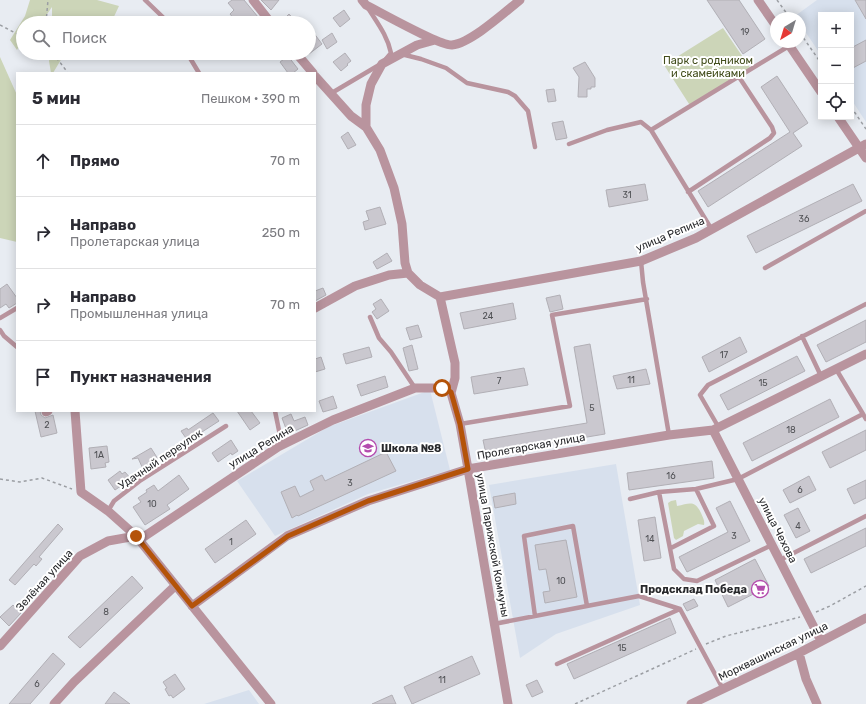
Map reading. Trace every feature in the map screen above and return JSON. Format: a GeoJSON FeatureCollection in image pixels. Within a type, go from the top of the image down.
{"type":"FeatureCollection","features":[{"type":"Feature","properties":{"kind":"street"},"geometry":{"type":"LineString","coordinates":[[253,0],[266,16]]}},
{"type":"Feature","properties":{"kind":"street"},"geometry":{"type":"LineString","coordinates":[[364,3],[435,40],[451,45],[466,40],[520,0]]}},
{"type":"Feature","properties":{"kind":"street"},"geometry":{"type":"LineString","coordinates":[[758,0],[770,17]]}},
{"type":"Feature","properties":{"kind":"street"},"geometry":{"type":"LineString","coordinates":[[366,127],[366,105],[371,84],[382,64],[417,45],[435,40]]}},
{"type":"Feature","properties":{"kind":"street"},"geometry":{"type":"LineString","coordinates":[[791,48],[818,88]]}},
{"type":"Feature","properties":{"kind":"street"},"geometry":{"type":"LineString","coordinates":[[302,60],[312,72]]}},
{"type":"Feature","properties":{"kind":"street"},"geometry":{"type":"LineString","coordinates":[[316,77],[351,116],[366,127],[380,150],[394,188],[402,224],[405,263],[408,273],[420,285],[440,298]]}},
{"type":"Feature","properties":{"kind":"street"},"geometry":{"type":"LineString","coordinates":[[841,120],[863,146],[866,158]]}},
{"type":"Feature","properties":{"kind":"street","name":"улица Репина"},"geometry":{"type":"LineString","coordinates":[[440,298],[641,261],[712,230],[863,146]]}},
{"type":"Feature","properties":{"kind":"street"},"geometry":{"type":"LineString","coordinates":[[316,307],[355,286],[389,275],[408,273]]}},
{"type":"Feature","properties":{"kind":"street","name":"улица Парижской Коммуны"},"geometry":{"type":"LineString","coordinates":[[440,298],[455,363],[455,378],[451,392],[460,424],[508,704]]}},
{"type":"Feature","properties":{"kind":"street","name":"Пролетарская улица"},"geometry":{"type":"LineString","coordinates":[[192,606],[288,536],[368,501],[468,469],[669,435],[716,429],[866,354]]}},
{"type":"Feature","properties":{"kind":"street","name":"улица Репина"},"geometry":{"type":"LineString","coordinates":[[138,538],[282,445],[333,420],[415,388],[442,388],[451,392]]}},
{"type":"Feature","properties":{"kind":"street"},"geometry":{"type":"LineString","coordinates":[[75,412],[81,492],[108,511],[138,538],[271,704]]}},
{"type":"Feature","properties":{"kind":"street","name":"улица Чехова"},"geometry":{"type":"LineString","coordinates":[[716,429],[738,479],[821,641]]}},
{"type":"Feature","properties":{"kind":"street","name":"Зелёная улица"},"geometry":{"type":"LineString","coordinates":[[0,646],[80,556],[108,541],[138,538]]}},
{"type":"Feature","properties":{"kind":"street"},"geometry":{"type":"LineString","coordinates":[[54,704],[74,682],[175,586]]}},
{"type":"Feature","properties":{"kind":"street","name":"Морквашинская улица"},"geometry":{"type":"LineString","coordinates":[[691,704],[799,653],[866,618]]}},
{"type":"Feature","properties":{"kind":"street"},"geometry":{"type":"LineString","coordinates":[[799,653],[806,679],[817,704]]}},
{"type":"Feature","properties":{"kind":"lane"},"geometry":{"type":"LineString","coordinates":[[145,0],[162,16]]}},
{"type":"Feature","properties":{"kind":"lane"},"geometry":{"type":"LineString","coordinates":[[330,94],[382,64],[391,53],[385,34],[364,3]]}},
{"type":"Feature","properties":{"kind":"lane"},"geometry":{"type":"LineString","coordinates":[[651,130],[739,77],[782,48]]}},
{"type":"Feature","properties":{"kind":"lane"},"geometry":{"type":"LineString","coordinates":[[399,54],[421,59],[446,68],[467,83],[508,92],[515,96],[528,111],[535,147]]}},
{"type":"Feature","properties":{"kind":"lane"},"geometry":{"type":"LineString","coordinates":[[191,60],[198,72]]}},
{"type":"Feature","properties":{"kind":"lane"},"geometry":{"type":"LineString","coordinates":[[688,192],[770,138],[774,133],[772,127],[739,77]]}},
{"type":"Feature","properties":{"kind":"lane"},"geometry":{"type":"LineString","coordinates":[[569,144],[607,130],[641,122],[651,130],[712,230]]}},
{"type":"Feature","properties":{"kind":"lane"},"geometry":{"type":"LineString","coordinates":[[765,268],[866,211]]}},
{"type":"Feature","properties":{"kind":"lane"},"geometry":{"type":"LineString","coordinates":[[641,261],[643,282],[669,435]]}},
{"type":"Feature","properties":{"kind":"lane"},"geometry":{"type":"LineString","coordinates":[[460,424],[570,406],[552,315],[647,299]]}},
{"type":"Feature","properties":{"kind":"lane"},"geometry":{"type":"LineString","coordinates":[[716,429],[700,395],[708,385],[866,304]]}},
{"type":"Feature","properties":{"kind":"lane"},"geometry":{"type":"LineString","coordinates":[[0,318],[16,309]]}},
{"type":"Feature","properties":{"kind":"lane"},"geometry":{"type":"LineString","coordinates":[[370,317],[379,338],[391,352],[415,388]]}},
{"type":"Feature","properties":{"kind":"lane"},"geometry":{"type":"LineString","coordinates":[[0,330],[4,336],[16,346]]}},
{"type":"Feature","properties":{"kind":"lane"},"geometry":{"type":"LineString","coordinates":[[802,336],[821,376]]}},
{"type":"Feature","properties":{"kind":"lane"},"geometry":{"type":"LineString","coordinates":[[836,369],[866,419]]}},
{"type":"Feature","properties":{"kind":"lane"},"geometry":{"type":"LineString","coordinates":[[275,412],[282,445]]}},
{"type":"Feature","properties":{"kind":"lane"},"geometry":{"type":"LineString","coordinates":[[630,499],[659,492],[696,489],[738,479],[863,414]]}},
{"type":"Feature","properties":{"kind":"lane","name":"Удачный переулок"},"geometry":{"type":"LineString","coordinates":[[108,511],[114,501],[141,480],[226,426]]}},
{"type":"Feature","properties":{"kind":"lane"},"geometry":{"type":"LineString","coordinates":[[671,548],[714,526],[696,489]]}},
{"type":"Feature","properties":{"kind":"lane"},"geometry":{"type":"LineString","coordinates":[[659,492],[674,569],[684,579],[697,581],[772,545]]}},
{"type":"Feature","properties":{"kind":"lane"},"geometry":{"type":"LineString","coordinates":[[780,560],[866,516]]}},
{"type":"Feature","properties":{"kind":"lane"},"geometry":{"type":"LineString","coordinates":[[535,616],[524,536],[573,526],[587,606]]}},
{"type":"Feature","properties":{"kind":"lane"},"geometry":{"type":"LineString","coordinates":[[494,624],[639,596],[680,609],[723,689]]}},
{"type":"Feature","properties":{"kind":"lane"},"geometry":{"type":"LineString","coordinates":[[557,664],[680,609]]}},
{"type":"Feature","properties":{"kind":"path"},"geometry":{"type":"LineString","coordinates":[[47,16],[48,0]]}},
{"type":"Feature","properties":{"kind":"path"},"geometry":{"type":"LineString","coordinates":[[777,0],[786,12]]}},
{"type":"Feature","properties":{"kind":"path"},"geometry":{"type":"LineString","coordinates":[[0,25],[16,33]]}},
{"type":"Feature","properties":{"kind":"path"},"geometry":{"type":"LineString","coordinates":[[806,42],[818,59]]}},
{"type":"Feature","properties":{"kind":"path"},"geometry":{"type":"LineString","coordinates":[[58,60],[67,72]]}},
{"type":"Feature","properties":{"kind":"path"},"geometry":{"type":"LineString","coordinates":[[854,111],[866,128]]}},
{"type":"Feature","properties":{"kind":"path"},"geometry":{"type":"LineString","coordinates":[[0,479],[20,482],[42,478],[81,492]]}},
{"type":"Feature","properties":{"kind":"path"},"geometry":{"type":"LineString","coordinates":[[813,613],[830,606],[866,586]]}},
{"type":"Feature","properties":{"kind":"path"},"geometry":{"type":"LineString","coordinates":[[575,704],[726,636],[804,616]]}},
{"type":"Feature","properties":{"kind":"shaded area"},"geometry":{"type":"Polygon","coordinates":[[[817,0],[866,0],[866,122],[854,104],[854,12],[818,12],[818,51],[806,33],[806,12],[800,12],[817,0]]]}},
{"type":"Feature","properties":{"kind":"shaded area","name":"Школа №8"},"geometry":{"type":"Polygon","coordinates":[[[430,390],[450,470],[368,494],[275,536],[237,481],[328,427],[430,390]]]}},
{"type":"Feature","properties":{"kind":"shaded area"},"geometry":{"type":"Polygon","coordinates":[[[616,464],[640,605],[556,634],[520,658],[489,485],[616,464]]]}},
{"type":"Feature","properties":{"kind":"shaded area"},"geometry":{"type":"Polygon","coordinates":[[[249,690],[259,704],[204,704],[249,690]]]}},
{"type":"Feature","properties":{"kind":"green space"},"geometry":{"type":"Polygon","coordinates":[[[30,0],[97,0],[119,6],[114,16],[52,16],[52,7],[46,16],[25,16],[30,0]]]}},
{"type":"Feature","properties":{"kind":"green space","name":"Парк с родником и скамейками"},"geometry":{"type":"Polygon","coordinates":[[[723,28],[751,69],[691,107],[664,65],[723,28]]]}},
{"type":"Feature","properties":{"kind":"green space"},"geometry":{"type":"Polygon","coordinates":[[[16,30],[16,49],[10,40],[16,30]]]}},
{"type":"Feature","properties":{"kind":"green space"},"geometry":{"type":"Polygon","coordinates":[[[0,57],[16,93],[16,242],[0,238],[0,57]]]}},
{"type":"Feature","properties":{"kind":"green space"},"geometry":{"type":"Polygon","coordinates":[[[61,60],[54,72],[51,72],[49,61],[61,60]]]}},
{"type":"Feature","properties":{"kind":"green space"},"geometry":{"type":"Polygon","coordinates":[[[676,500],[677,506],[689,503],[697,506],[704,519],[704,525],[698,524],[684,531],[683,536],[676,540],[674,538],[668,503],[676,500]]]}},
{"type":"Feature","properties":{"kind":"building"},"geometry":{"type":"Polygon","coordinates":[[[232,0],[244,0],[257,16],[232,16],[230,14],[234,10],[228,3],[232,0]]]}},
{"type":"Feature","properties":{"kind":"building"},"geometry":{"type":"Polygon","coordinates":[[[261,0],[279,0],[271,10],[261,0]]]}},
{"type":"Feature","properties":{"kind":"building"},"geometry":{"type":"Polygon","coordinates":[[[707,0],[739,0],[765,39],[743,54],[707,0]]]}},
{"type":"Feature","properties":{"kind":"building"},"geometry":{"type":"Polygon","coordinates":[[[855,0],[866,0],[866,19],[855,0]]]}},
{"type":"Feature","properties":{"kind":"building"},"geometry":{"type":"Polygon","coordinates":[[[344,10],[350,19],[340,27],[333,18],[344,10]]]}},
{"type":"Feature","properties":{"kind":"building"},"geometry":{"type":"Polygon","coordinates":[[[332,33],[337,42],[327,49],[322,40],[332,33]]]}},
{"type":"Feature","properties":{"kind":"building"},"geometry":{"type":"Polygon","coordinates":[[[316,36],[322,44],[316,49],[316,36]]]}},
{"type":"Feature","properties":{"kind":"building"},"geometry":{"type":"Polygon","coordinates":[[[866,40],[866,61],[854,67],[854,48],[854,46],[866,40]]]}},
{"type":"Feature","properties":{"kind":"building"},"geometry":{"type":"Polygon","coordinates":[[[345,53],[351,61],[341,71],[333,62],[345,53]]]}},
{"type":"Feature","properties":{"kind":"building"},"geometry":{"type":"Polygon","coordinates":[[[283,60],[291,60],[298,69],[294,72],[287,72],[280,62],[283,60]]]}},
{"type":"Feature","properties":{"kind":"building"},"geometry":{"type":"Polygon","coordinates":[[[585,62],[595,78],[595,87],[587,89],[587,97],[578,97],[579,77],[573,68],[585,62]]]}},
{"type":"Feature","properties":{"kind":"building"},"geometry":{"type":"Polygon","coordinates":[[[777,76],[808,123],[793,133],[802,146],[708,207],[698,191],[790,132],[761,87],[777,76]]]}},
{"type":"Feature","properties":{"kind":"building"},"geometry":{"type":"Polygon","coordinates":[[[554,89],[556,101],[548,102],[546,90],[554,89]]]}},
{"type":"Feature","properties":{"kind":"building"},"geometry":{"type":"Polygon","coordinates":[[[563,121],[567,138],[556,140],[552,123],[563,121]]]}},
{"type":"Feature","properties":{"kind":"building"},"geometry":{"type":"Polygon","coordinates":[[[348,132],[356,145],[348,149],[341,137],[348,132]]]}},
{"type":"Feature","properties":{"kind":"building"},"geometry":{"type":"Polygon","coordinates":[[[645,184],[648,200],[609,207],[606,190],[645,184]]]}},
{"type":"Feature","properties":{"kind":"building"},"geometry":{"type":"Polygon","coordinates":[[[853,184],[862,201],[756,253],[747,236],[853,184]]]}},
{"type":"Feature","properties":{"kind":"building"},"geometry":{"type":"Polygon","coordinates":[[[380,207],[386,224],[365,230],[363,222],[369,220],[366,211],[380,207]]]}},
{"type":"Feature","properties":{"kind":"building"},"geometry":{"type":"Polygon","coordinates":[[[387,253],[392,261],[377,269],[373,262],[387,253]]]}},
{"type":"Feature","properties":{"kind":"building"},"geometry":{"type":"Polygon","coordinates":[[[7,284],[16,297],[16,304],[9,308],[6,304],[0,308],[0,289],[7,284]]]}},
{"type":"Feature","properties":{"kind":"building"},"geometry":{"type":"Polygon","coordinates":[[[323,288],[326,295],[316,300],[316,291],[323,288]]]}},
{"type":"Feature","properties":{"kind":"building"},"geometry":{"type":"Polygon","coordinates":[[[560,295],[563,309],[550,312],[546,298],[560,295]]]}},
{"type":"Feature","properties":{"kind":"building"},"geometry":{"type":"Polygon","coordinates":[[[381,299],[389,311],[377,319],[372,312],[376,309],[373,304],[381,299]]]}},
{"type":"Feature","properties":{"kind":"building"},"geometry":{"type":"Polygon","coordinates":[[[513,303],[516,319],[464,329],[460,313],[513,303]]]}},
{"type":"Feature","properties":{"kind":"building"},"geometry":{"type":"Polygon","coordinates":[[[866,320],[866,342],[826,362],[817,345],[866,320]]]}},
{"type":"Feature","properties":{"kind":"building"},"geometry":{"type":"Polygon","coordinates":[[[418,325],[422,337],[410,340],[406,328],[418,325]]]}},
{"type":"Feature","properties":{"kind":"building"},"geometry":{"type":"Polygon","coordinates":[[[740,337],[747,352],[709,372],[702,357],[740,337]]]}},
{"type":"Feature","properties":{"kind":"building"},"geometry":{"type":"Polygon","coordinates":[[[590,344],[605,434],[486,454],[483,440],[587,423],[574,347],[590,344]]]}},
{"type":"Feature","properties":{"kind":"building"},"geometry":{"type":"Polygon","coordinates":[[[412,345],[418,369],[409,371],[403,348],[412,345]]]}},
{"type":"Feature","properties":{"kind":"building"},"geometry":{"type":"Polygon","coordinates":[[[369,347],[372,357],[346,364],[343,354],[369,347]]]}},
{"type":"Feature","properties":{"kind":"building"},"geometry":{"type":"Polygon","coordinates":[[[797,356],[805,371],[728,410],[720,395],[797,356]]]}},
{"type":"Feature","properties":{"kind":"building"},"geometry":{"type":"Polygon","coordinates":[[[321,357],[325,369],[316,372],[316,359],[321,357]]]}},
{"type":"Feature","properties":{"kind":"building"},"geometry":{"type":"Polygon","coordinates":[[[524,368],[528,385],[474,394],[471,377],[524,368]]]}},
{"type":"Feature","properties":{"kind":"building"},"geometry":{"type":"Polygon","coordinates":[[[646,369],[650,384],[617,389],[613,376],[646,369]]]}},
{"type":"Feature","properties":{"kind":"building"},"geometry":{"type":"Polygon","coordinates":[[[385,376],[388,387],[361,396],[357,385],[385,376]]]}},
{"type":"Feature","properties":{"kind":"building"},"geometry":{"type":"Polygon","coordinates":[[[333,396],[337,408],[323,412],[319,401],[333,396]]]}},
{"type":"Feature","properties":{"kind":"building"},"geometry":{"type":"Polygon","coordinates":[[[830,399],[839,417],[752,461],[743,443],[830,399]]]}},
{"type":"Feature","properties":{"kind":"building"},"geometry":{"type":"Polygon","coordinates":[[[35,412],[40,412],[41,415],[45,418],[53,415],[57,433],[41,437],[35,412]]]}},
{"type":"Feature","properties":{"kind":"building"},"geometry":{"type":"Polygon","coordinates":[[[238,412],[252,412],[260,423],[250,430],[238,412]]]}},
{"type":"Feature","properties":{"kind":"building"},"geometry":{"type":"Polygon","coordinates":[[[213,413],[219,421],[188,441],[181,431],[187,428],[188,430],[213,413]]]}},
{"type":"Feature","properties":{"kind":"building"},"geometry":{"type":"Polygon","coordinates":[[[291,414],[294,421],[305,417],[308,425],[288,434],[282,418],[291,414]]]}},
{"type":"Feature","properties":{"kind":"building"},"geometry":{"type":"Polygon","coordinates":[[[866,430],[866,450],[830,468],[822,452],[866,430]]]}},
{"type":"Feature","properties":{"kind":"building"},"geometry":{"type":"Polygon","coordinates":[[[231,440],[238,451],[232,455],[231,453],[218,462],[212,453],[231,440]]]}},
{"type":"Feature","properties":{"kind":"building"},"geometry":{"type":"Polygon","coordinates":[[[107,446],[109,462],[105,463],[106,467],[91,469],[89,448],[107,446]]]}},
{"type":"Feature","properties":{"kind":"building"},"geometry":{"type":"Polygon","coordinates":[[[151,448],[158,459],[143,469],[138,458],[132,459],[151,448]]]}},
{"type":"Feature","properties":{"kind":"building"},"geometry":{"type":"Polygon","coordinates":[[[386,452],[396,471],[292,518],[281,492],[295,486],[300,497],[314,490],[310,481],[322,475],[325,481],[386,452]]]}},
{"type":"Feature","properties":{"kind":"building"},"geometry":{"type":"Polygon","coordinates":[[[712,461],[714,478],[629,490],[627,473],[712,461]]]}},
{"type":"Feature","properties":{"kind":"building"},"geometry":{"type":"Polygon","coordinates":[[[120,471],[122,474],[125,472],[131,479],[115,490],[108,480],[120,471]]]}},
{"type":"Feature","properties":{"kind":"building"},"geometry":{"type":"Polygon","coordinates":[[[179,475],[189,489],[167,505],[170,509],[145,525],[133,507],[141,502],[138,498],[154,485],[158,491],[179,475]]]}},
{"type":"Feature","properties":{"kind":"building"},"geometry":{"type":"Polygon","coordinates":[[[809,476],[816,490],[790,503],[783,490],[809,476]]]}},
{"type":"Feature","properties":{"kind":"building"},"geometry":{"type":"Polygon","coordinates":[[[866,480],[866,498],[854,504],[847,489],[866,480]]]}},
{"type":"Feature","properties":{"kind":"building"},"geometry":{"type":"Polygon","coordinates":[[[515,493],[516,504],[495,508],[493,497],[515,493]]]}},
{"type":"Feature","properties":{"kind":"building"},"geometry":{"type":"Polygon","coordinates":[[[730,501],[750,541],[687,572],[679,557],[728,532],[716,508],[730,501]]]}},
{"type":"Feature","properties":{"kind":"building"},"geometry":{"type":"Polygon","coordinates":[[[798,508],[810,531],[796,538],[784,515],[798,508]]]}},
{"type":"Feature","properties":{"kind":"building"},"geometry":{"type":"Polygon","coordinates":[[[655,517],[661,558],[644,561],[638,520],[655,517]]]}},
{"type":"Feature","properties":{"kind":"building"},"geometry":{"type":"Polygon","coordinates":[[[246,520],[256,534],[215,563],[205,549],[246,520]]]}},
{"type":"Feature","properties":{"kind":"building"},"geometry":{"type":"Polygon","coordinates":[[[58,524],[63,529],[39,557],[42,559],[36,566],[34,564],[15,585],[9,580],[58,524]]]}},
{"type":"Feature","properties":{"kind":"building"},"geometry":{"type":"Polygon","coordinates":[[[866,528],[866,546],[811,573],[804,559],[866,528]]]}},
{"type":"Feature","properties":{"kind":"building"},"geometry":{"type":"Polygon","coordinates":[[[566,540],[577,597],[545,603],[543,592],[550,591],[546,569],[539,570],[535,545],[566,540]]]}},
{"type":"Feature","properties":{"kind":"building"},"geometry":{"type":"Polygon","coordinates":[[[755,559],[769,586],[728,607],[715,580],[755,559]]]}},
{"type":"Feature","properties":{"kind":"building"},"geometry":{"type":"Polygon","coordinates":[[[132,576],[143,588],[80,648],[68,637],[132,576]]]}},
{"type":"Feature","properties":{"kind":"building"},"geometry":{"type":"Polygon","coordinates":[[[694,599],[698,606],[687,611],[683,604],[694,599]]]}},
{"type":"Feature","properties":{"kind":"building"},"geometry":{"type":"Polygon","coordinates":[[[13,605],[21,613],[9,626],[0,617],[13,605]]]}},
{"type":"Feature","properties":{"kind":"building"},"geometry":{"type":"Polygon","coordinates":[[[670,618],[676,633],[574,679],[567,664],[670,618]]]}},
{"type":"Feature","properties":{"kind":"building"},"geometry":{"type":"Polygon","coordinates":[[[53,653],[65,664],[30,704],[9,704],[53,653]]]}},
{"type":"Feature","properties":{"kind":"building"},"geometry":{"type":"Polygon","coordinates":[[[472,656],[480,674],[412,704],[404,687],[472,656]]]}},
{"type":"Feature","properties":{"kind":"building"},"geometry":{"type":"Polygon","coordinates":[[[175,674],[185,689],[173,698],[171,695],[169,696],[165,689],[167,688],[163,682],[175,674]]]}},
{"type":"Feature","properties":{"kind":"building"},"geometry":{"type":"Polygon","coordinates":[[[537,680],[543,692],[532,697],[526,685],[537,680]]]}},
{"type":"Feature","properties":{"kind":"building"},"geometry":{"type":"Polygon","coordinates":[[[114,692],[130,704],[105,704],[114,692]]]}},
{"type":"Feature","properties":{"kind":"building"},"geometry":{"type":"Polygon","coordinates":[[[392,695],[396,704],[372,704],[392,695]]]}},
{"type":"Feature","properties":{"kind":"place","name":"Школа №8"},"geometry":{"type":"Point","coordinates":[368,448]}},
{"type":"Feature","properties":{"kind":"place","name":"Продсклад Победа"},"geometry":{"type":"Point","coordinates":[760,589]}},
{"type":"Feature","properties":{"kind":"route"},"geometry":{"type":"LineString","coordinates":[[136,536],[192,606],[288,536],[368,501],[468,469],[460,424],[451,392],[442,388]]}}]}
